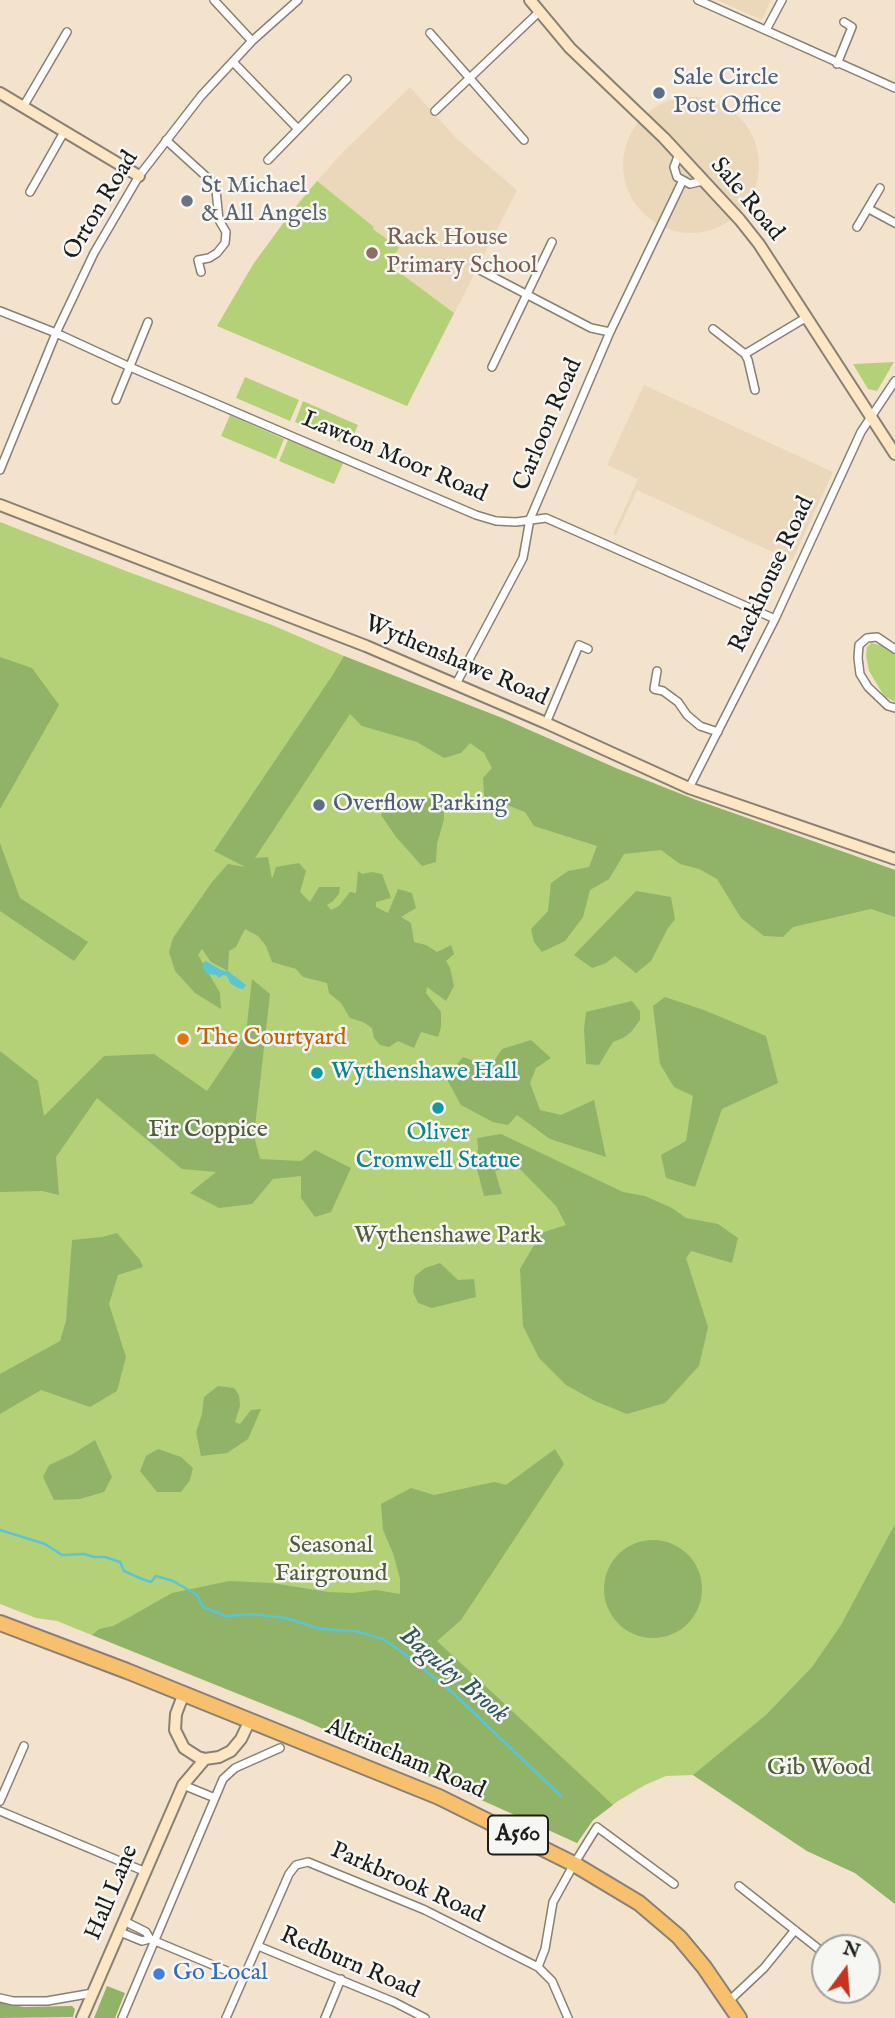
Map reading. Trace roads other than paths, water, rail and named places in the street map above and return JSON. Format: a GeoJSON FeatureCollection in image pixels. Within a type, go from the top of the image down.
{"type":"FeatureCollection","features":[{"type":"Feature","properties":{"kind":"highway","name":"Altrincham Road"},"geometry":{"type":"LineString","coordinates":[[0,1623],[184,1693],[439,1797],[574,1864],[622,1891],[654,1915],[685,1944],[704,1967],[739,2018]]}},
{"type":"Feature","properties":{"kind":"main road","name":"Sale Road"},"geometry":{"type":"LineString","coordinates":[[530,0],[570,48],[679,154],[740,220],[759,244],[895,454]]}},
{"type":"Feature","properties":{"kind":"main road"},"geometry":{"type":"LineString","coordinates":[[0,93],[139,176]]}},
{"type":"Feature","properties":{"kind":"main road","name":"Wythenshawe Road"},"geometry":{"type":"LineString","coordinates":[[0,505],[366,646],[689,788],[895,859]]}},
{"type":"Feature","properties":{"kind":"main road","name":"Hall Lane"},"geometry":{"type":"LineString","coordinates":[[82,2018],[184,1783],[188,1752],[180,1744],[175,1730],[176,1714],[184,1693]]}},
{"type":"Feature","properties":{"kind":"main road","name":"Hall Lane"},"geometry":{"type":"LineString","coordinates":[[184,1783],[205,1759],[219,1757],[231,1751],[241,1739],[250,1720]]}},
{"type":"Feature","properties":{"kind":"main road"},"geometry":{"type":"LineString","coordinates":[[188,1752],[205,1759]]}},
{"type":"Feature","properties":{"kind":"street"},"geometry":{"type":"LineString","coordinates":[[214,0],[252,41]]}},
{"type":"Feature","properties":{"kind":"street","name":"Orton Road"},"geometry":{"type":"LineString","coordinates":[[0,470],[56,333],[94,253],[139,176],[201,96],[252,41],[298,0]]}},
{"type":"Feature","properties":{"kind":"street"},"geometry":{"type":"LineString","coordinates":[[698,0],[895,89]]}},
{"type":"Feature","properties":{"kind":"street"},"geometry":{"type":"LineString","coordinates":[[766,30],[782,0]]}},
{"type":"Feature","properties":{"kind":"street"},"geometry":{"type":"LineString","coordinates":[[435,111],[539,12]]}},
{"type":"Feature","properties":{"kind":"street"},"geometry":{"type":"LineString","coordinates":[[836,64],[852,27],[844,22]]}},
{"type":"Feature","properties":{"kind":"street"},"geometry":{"type":"LineString","coordinates":[[23,107],[67,32]]}},
{"type":"Feature","properties":{"kind":"street"},"geometry":{"type":"LineString","coordinates":[[430,33],[524,140]]}},
{"type":"Feature","properties":{"kind":"street"},"geometry":{"type":"LineString","coordinates":[[233,62],[297,128]]}},
{"type":"Feature","properties":{"kind":"street"},"geometry":{"type":"LineString","coordinates":[[268,160],[347,79]]}},
{"type":"Feature","properties":{"kind":"street"},"geometry":{"type":"LineString","coordinates":[[30,192],[65,132]]}},
{"type":"Feature","properties":{"kind":"street"},"geometry":{"type":"LineString","coordinates":[[166,140],[212,181],[216,190],[219,220],[226,232],[225,243],[217,253],[198,260],[201,272]]}},
{"type":"Feature","properties":{"kind":"street"},"geometry":{"type":"LineString","coordinates":[[679,154],[674,167],[677,177],[695,184],[703,181]]}},
{"type":"Feature","properties":{"kind":"street","name":"Carloon Road"},"geometry":{"type":"LineString","coordinates":[[456,684],[523,558],[530,519],[611,332],[682,181]]}},
{"type":"Feature","properties":{"kind":"street"},"geometry":{"type":"LineString","coordinates":[[857,227],[880,188]]}},
{"type":"Feature","properties":{"kind":"street"},"geometry":{"type":"LineString","coordinates":[[869,209],[895,223]]}},
{"type":"Feature","properties":{"kind":"street"},"geometry":{"type":"LineString","coordinates":[[492,367],[552,242]]}},
{"type":"Feature","properties":{"kind":"street"},"geometry":{"type":"LineString","coordinates":[[476,268],[590,328],[611,332]]}},
{"type":"Feature","properties":{"kind":"street","name":"Lawton Moor Road"},"geometry":{"type":"LineString","coordinates":[[0,311],[476,516],[516,522],[546,518],[775,619]]}},
{"type":"Feature","properties":{"kind":"street"},"geometry":{"type":"LineString","coordinates":[[746,354],[807,317]]}},
{"type":"Feature","properties":{"kind":"street"},"geometry":{"type":"LineString","coordinates":[[116,400],[148,322]]}},
{"type":"Feature","properties":{"kind":"street"},"geometry":{"type":"LineString","coordinates":[[713,329],[746,354],[755,390]]}},
{"type":"Feature","properties":{"kind":"street","name":"Rackhouse Road"},"geometry":{"type":"LineString","coordinates":[[689,788],[775,619],[861,432],[895,381]]}},
{"type":"Feature","properties":{"kind":"street"},"geometry":{"type":"LineString","coordinates":[[895,649],[877,638],[867,638],[859,645],[858,657],[860,674],[868,687],[888,706],[895,708]]}},
{"type":"Feature","properties":{"kind":"street"},"geometry":{"type":"LineString","coordinates":[[570,641],[588,649]]}},
{"type":"Feature","properties":{"kind":"street"},"geometry":{"type":"LineString","coordinates":[[546,723],[579,645]]}},
{"type":"Feature","properties":{"kind":"street"},"geometry":{"type":"LineString","coordinates":[[657,671],[654,689],[663,691],[678,702],[700,726],[718,733]]}},
{"type":"Feature","properties":{"kind":"street"},"geometry":{"type":"LineString","coordinates":[[0,1801],[24,1746]]}},
{"type":"Feature","properties":{"kind":"street"},"geometry":{"type":"LineString","coordinates":[[122,2018],[152,1940],[223,1779],[230,1770],[280,1748]]}},
{"type":"Feature","properties":{"kind":"street"},"geometry":{"type":"LineString","coordinates":[[184,1783],[215,1798]]}},
{"type":"Feature","properties":{"kind":"street"},"geometry":{"type":"LineString","coordinates":[[0,1811],[146,1871]]}},
{"type":"Feature","properties":{"kind":"street"},"geometry":{"type":"LineString","coordinates":[[568,2018],[552,1981],[538,1967],[545,1949],[553,1902],[597,1827],[674,1884]]}},
{"type":"Feature","properties":{"kind":"street","name":"Parkbrook Road"},"geometry":{"type":"LineString","coordinates":[[226,2018],[291,1870],[296,1865],[308,1862],[425,1909],[538,1967]]}},
{"type":"Feature","properties":{"kind":"street"},"geometry":{"type":"LineString","coordinates":[[739,1886],[811,1943]]}},
{"type":"Feature","properties":{"kind":"street"},"geometry":{"type":"LineString","coordinates":[[124,1921],[146,1932],[152,1940]]}},
{"type":"Feature","properties":{"kind":"street"},"geometry":{"type":"LineString","coordinates":[[729,2001],[764,1968],[794,1930]]}},
{"type":"Feature","properties":{"kind":"street"},"geometry":{"type":"LineString","coordinates":[[120,1932],[142,1941],[152,1940],[244,1978]]}},
{"type":"Feature","properties":{"kind":"street","name":"Redburn Road"},"geometry":{"type":"LineString","coordinates":[[258,1946],[341,1979],[424,2018]]}},
{"type":"Feature","properties":{"kind":"street"},"geometry":{"type":"LineString","coordinates":[[325,2018],[341,1979]]}},
{"type":"Feature","properties":{"kind":"street"},"geometry":{"type":"LineString","coordinates":[[0,1998],[13,2001],[47,2001],[93,1993]]}},
{"type":"Feature","properties":{"kind":"water"},"geometry":{"type":"Polygon","coordinates":[[[206,961],[228,971],[246,985],[243,989],[238,988],[230,983],[227,976],[219,978],[207,974],[203,968],[206,961]]]}},
{"type":"Feature","properties":{"kind":"waterway","name":"Baguley Brook"},"geometry":{"type":"LineString","coordinates":[[0,1530],[45,1544],[62,1555],[84,1554],[120,1562],[124,1571],[151,1582],[156,1576],[173,1581],[197,1595],[203,1607],[226,1616],[253,1614],[286,1618],[320,1629],[356,1631],[383,1639],[452,1692],[561,1796]]}},
{"type":"Feature","properties":{"kind":"place","name":"Sale Circle Post Office"},"geometry":{"type":"Point","coordinates":[659,93]}},
{"type":"Feature","properties":{"kind":"place","name":"St Michael & All Angels"},"geometry":{"type":"Point","coordinates":[187,201]}},
{"type":"Feature","properties":{"kind":"place","name":"Rack House Primary School"},"geometry":{"type":"Point","coordinates":[372,253]}},
{"type":"Feature","properties":{"kind":"place","name":"Overflow Parking"},"geometry":{"type":"Point","coordinates":[319,805]}},
{"type":"Feature","properties":{"kind":"place","name":"The Courtyard"},"geometry":{"type":"Point","coordinates":[183,1039]}},
{"type":"Feature","properties":{"kind":"place","name":"Wythenshawe Hall"},"geometry":{"type":"Point","coordinates":[317,1073]}},
{"type":"Feature","properties":{"kind":"place","name":"Oliver Cromwell Statue"},"geometry":{"type":"Point","coordinates":[438,1108]}},
{"type":"Feature","properties":{"kind":"place","name":"Go Local"},"geometry":{"type":"Point","coordinates":[159,1974]}},
{"type":"Feature","properties":{"kind":"park label","name":"Fir Coppice"},"geometry":{"type":"Point","coordinates":[208,1131]}},
{"type":"Feature","properties":{"kind":"park label","name":"Wythenshawe Park"},"geometry":{"type":"Point","coordinates":[448,1237]}},
{"type":"Feature","properties":{"kind":"park label","name":"Seasonal Fairground"},"geometry":{"type":"Point","coordinates":[331,1561]}},
{"type":"Feature","properties":{"kind":"park label","name":"Gib Wood"},"geometry":{"type":"Point","coordinates":[819,1769]}}]}
